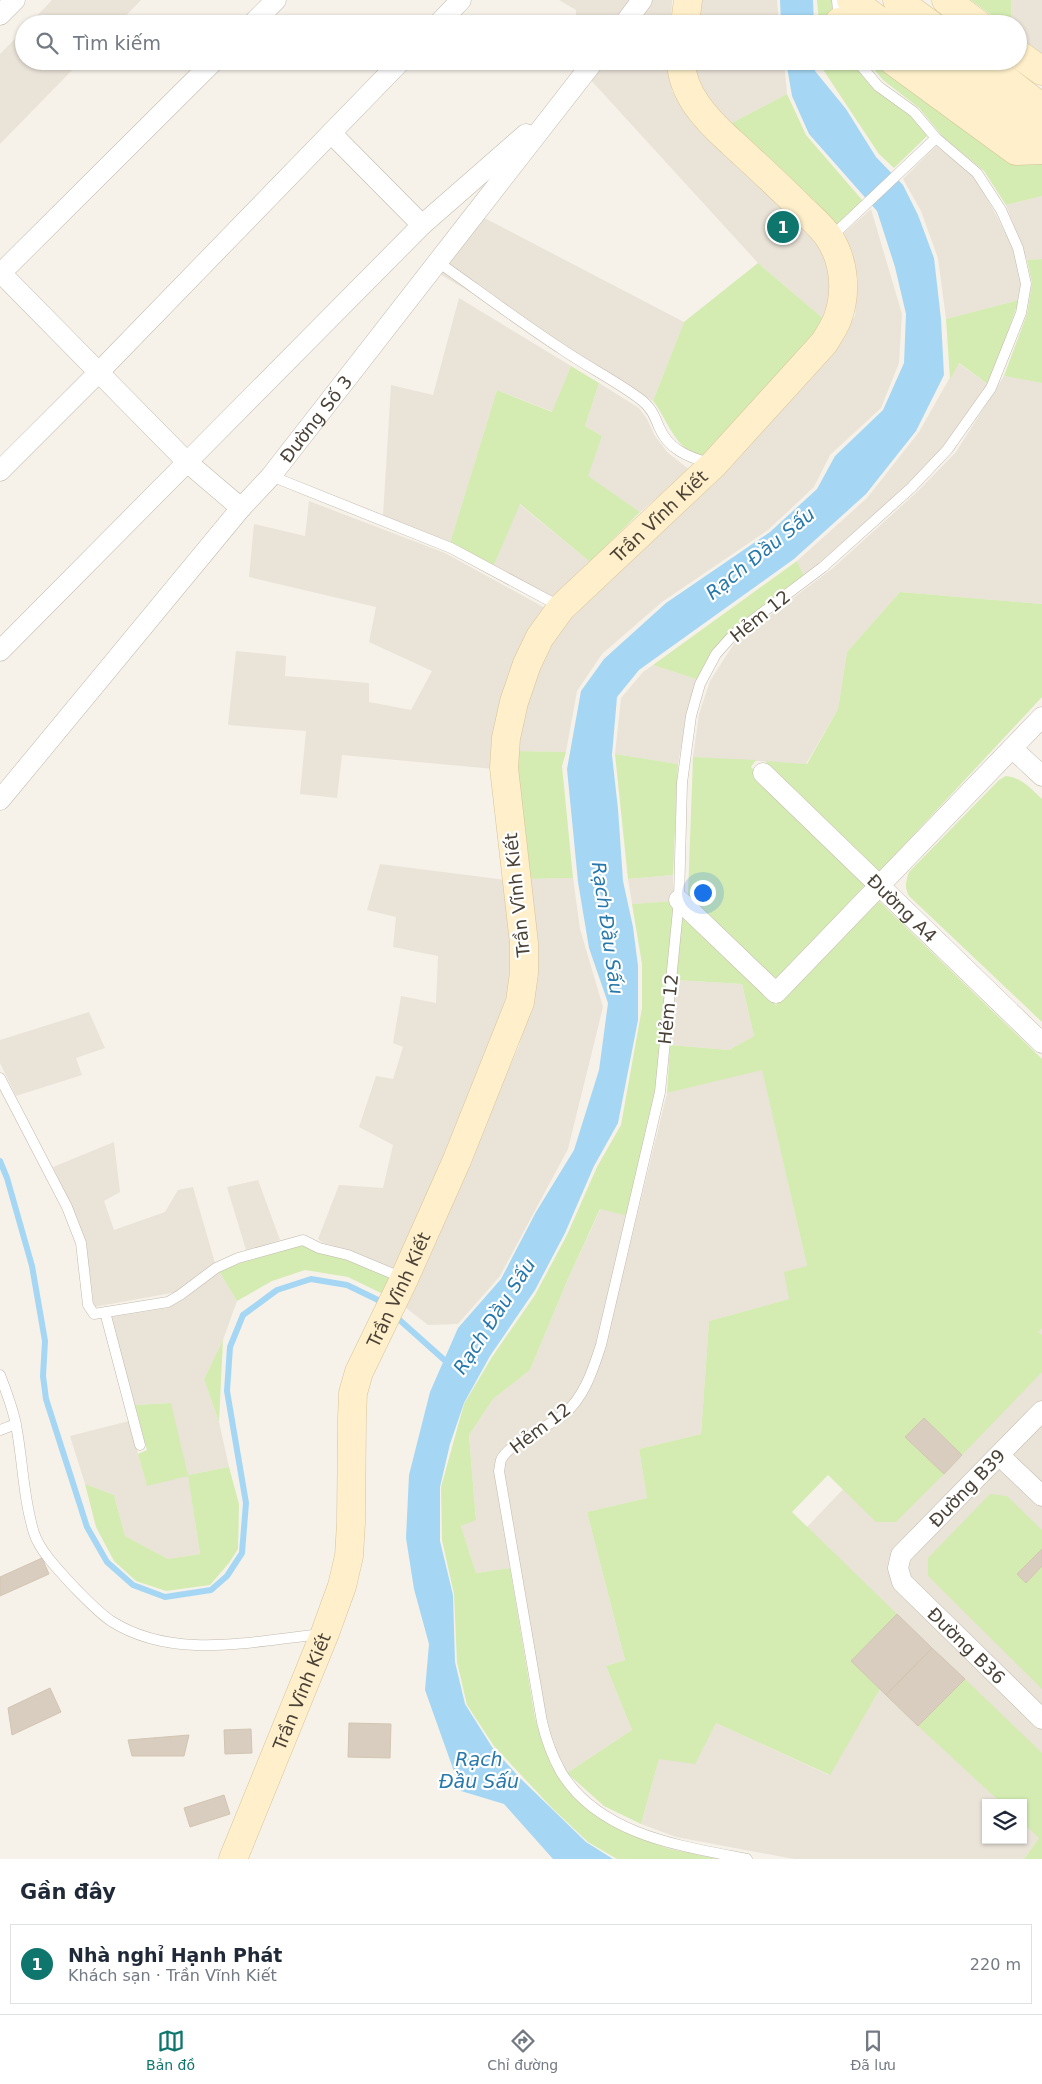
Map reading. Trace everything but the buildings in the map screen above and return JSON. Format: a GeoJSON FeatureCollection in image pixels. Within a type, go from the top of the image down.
{"type":"FeatureCollection","features":[{"type":"Feature","properties":{"kind":"street"},"geometry":{"type":"LineString","coordinates":[[0,15],[15,0]]}},
{"type":"Feature","properties":{"kind":"street"},"geometry":{"type":"LineString","coordinates":[[261,15],[276,0]]}},
{"type":"Feature","properties":{"kind":"street"},"geometry":{"type":"LineString","coordinates":[[447,15],[461,0]]}},
{"type":"Feature","properties":{"kind":"street"},"geometry":{"type":"LineString","coordinates":[[631,15],[642,0]]}},
{"type":"Feature","properties":{"kind":"street"},"geometry":{"type":"LineString","coordinates":[[686,15],[688,0]]}},
{"type":"Feature","properties":{"kind":"street"},"geometry":{"type":"LineString","coordinates":[[897,0],[918,15]]}},
{"type":"Feature","properties":{"kind":"street"},"geometry":{"type":"LineString","coordinates":[[946,0],[966,15]]}},
{"type":"Feature","properties":{"kind":"street"},"geometry":{"type":"LineString","coordinates":[[1027,60],[1042,71]]}},
{"type":"Feature","properties":{"kind":"street"},"geometry":{"type":"LineString","coordinates":[[205,70],[0,273],[187,462],[241,508]]}},
{"type":"Feature","properties":{"kind":"street"},"geometry":{"type":"LineString","coordinates":[[0,471],[99,372],[392,70]]}},
{"type":"Feature","properties":{"kind":"street","name":"Đường Số 3"},"geometry":{"type":"LineString","coordinates":[[0,800],[241,508],[271,476],[587,70]]}},
{"type":"Feature","properties":{"kind":"street","name":"Trần Vĩnh Kiết"},"geometry":{"type":"LineString","coordinates":[[233,1859],[325,1633],[342,1586],[349,1556],[353,1394],[359,1372],[400,1287],[457,1160],[520,1002],[524,973],[524,943],[504,768],[506,738],[514,702],[527,664],[540,637],[561,608],[714,464],[824,343],[837,321],[842,302],[843,281],[840,260],[830,238],[783,189],[716,128],[691,97],[684,83],[682,70]]}},
{"type":"Feature","properties":{"kind":"street"},"geometry":{"type":"LineString","coordinates":[[905,70],[1016,151],[1042,150]]}},
{"type":"Feature","properties":{"kind":"street"},"geometry":{"type":"LineString","coordinates":[[948,70],[1042,137]]}},
{"type":"Feature","properties":{"kind":"street"},"geometry":{"type":"LineString","coordinates":[[994,70],[1042,108]]}},
{"type":"Feature","properties":{"kind":"street"},"geometry":{"type":"LineString","coordinates":[[0,651],[422,225],[561,104]]}},
{"type":"Feature","properties":{"kind":"street"},"geometry":{"type":"LineString","coordinates":[[331,133],[422,225]]}},
{"type":"Feature","properties":{"kind":"street"},"geometry":{"type":"LineString","coordinates":[[679,900],[776,992],[1042,717]]}},
{"type":"Feature","properties":{"kind":"street"},"geometry":{"type":"LineString","coordinates":[[1012,748],[1042,776]]}},
{"type":"Feature","properties":{"kind":"street","name":"Đường A4"},"geometry":{"type":"LineString","coordinates":[[763,773],[1042,1043]]}},
{"type":"Feature","properties":{"kind":"street","name":"Đường B39"},"geometry":{"type":"LineString","coordinates":[[898,1568],[901,1556],[1000,1456],[1042,1410]]}},
{"type":"Feature","properties":{"kind":"street"},"geometry":{"type":"LineString","coordinates":[[1000,1456],[1042,1496]]}},
{"type":"Feature","properties":{"kind":"street","name":"Đường B36"},"geometry":{"type":"LineString","coordinates":[[898,1568],[902,1582],[1042,1719]]}},
{"type":"Feature","properties":{"kind":"lane","name":"Hẻm 12"},"geometry":{"type":"LineString","coordinates":[[747,1859],[671,1844],[636,1832],[602,1813],[578,1794],[561,1772],[548,1744],[542,1722],[499,1471],[501,1458],[509,1450],[564,1415],[588,1380],[598,1354],[660,1092],[679,900],[682,783],[691,716],[700,684],[716,654],[733,635],[823,567],[911,488],[947,450],[991,388],[1021,313],[1026,284],[1018,248],[1001,210],[977,174],[936,138],[914,112],[878,86],[865,70]]}},
{"type":"Feature","properties":{"kind":"lane"},"geometry":{"type":"LineString","coordinates":[[830,238],[936,138]]}},
{"type":"Feature","properties":{"kind":"lane"},"geometry":{"type":"LineString","coordinates":[[438,262],[561,349],[641,400],[654,413],[659,429],[668,442],[678,451],[689,457],[714,464]]}},
{"type":"Feature","properties":{"kind":"lane"},"geometry":{"type":"LineString","coordinates":[[271,476],[451,548],[561,608]]}},
{"type":"Feature","properties":{"kind":"lane"},"geometry":{"type":"LineString","coordinates":[[0,1078],[67,1207],[81,1242],[88,1305],[94,1314],[168,1302],[216,1268],[238,1258],[304,1240],[319,1248],[348,1255],[400,1287]]}},
{"type":"Feature","properties":{"kind":"lane"},"geometry":{"type":"LineString","coordinates":[[105,1312],[140,1445]]}},
{"type":"Feature","properties":{"kind":"lane"},"geometry":{"type":"LineString","coordinates":[[0,1375],[16,1424],[28,1510],[35,1536],[49,1558],[68,1581],[88,1602],[111,1621],[140,1636],[173,1644],[203,1646],[325,1633]]}},
{"type":"Feature","properties":{"kind":"lane"},"geometry":{"type":"LineString","coordinates":[[0,1430],[16,1424]]}},
{"type":"Feature","properties":{"kind":"shaded area"},"geometry":{"type":"Polygon","coordinates":[[[52,0],[141,0],[127,15],[38,15],[52,0]]]}},
{"type":"Feature","properties":{"kind":"shaded area"},"geometry":{"type":"Polygon","coordinates":[[[559,0],[672,0],[671,15],[576,15],[576,10],[559,0]]]}},
{"type":"Feature","properties":{"kind":"shaded area"},"geometry":{"type":"Polygon","coordinates":[[[697,0],[777,0],[778,15],[696,15],[697,0]]]}},
{"type":"Feature","properties":{"kind":"shaded area"},"geometry":{"type":"Polygon","coordinates":[[[1011,0],[1042,0],[1042,57],[1027,44],[1027,15],[1012,15],[1011,0]]]}},
{"type":"Feature","properties":{"kind":"shaded area"},"geometry":{"type":"Polygon","coordinates":[[[15,39],[15,70],[72,70],[0,144],[0,54],[15,39]]]}},
{"type":"Feature","properties":{"kind":"shaded area"},"geometry":{"type":"Polygon","coordinates":[[[582,70],[670,70],[672,91],[692,123],[812,232],[835,276],[825,320],[758,263],[582,70]]]}},
{"type":"Feature","properties":{"kind":"shaded area"},"geometry":{"type":"Polygon","coordinates":[[[695,70],[785,70],[787,94],[728,125],[700,91],[695,70]]]}},
{"type":"Feature","properties":{"kind":"shaded area"},"geometry":{"type":"Polygon","coordinates":[[[936,146],[975,177],[995,213],[1013,248],[1022,284],[1019,300],[946,319],[938,258],[921,211],[903,179],[936,146]]]}},
{"type":"Feature","properties":{"kind":"shaded area"},"geometry":{"type":"Polygon","coordinates":[[[1042,196],[1042,259],[1027,260],[1006,205],[1042,196]]]}},
{"type":"Feature","properties":{"kind":"shaded area"},"geometry":{"type":"Polygon","coordinates":[[[871,209],[902,314],[899,363],[881,408],[830,455],[814,487],[768,530],[662,602],[602,654],[577,691],[566,752],[514,751],[529,689],[564,617],[831,349],[855,316],[858,278],[844,233],[871,209]]]}},
{"type":"Feature","properties":{"kind":"shaded area"},"geometry":{"type":"Polygon","coordinates":[[[469,210],[684,322],[653,401],[438,273],[469,210]]]}},
{"type":"Feature","properties":{"kind":"shaded area"},"geometry":{"type":"Polygon","coordinates":[[[459,298],[571,366],[553,412],[497,390],[450,543],[383,516],[391,385],[433,395],[459,298]]]}},
{"type":"Feature","properties":{"kind":"shaded area"},"geometry":{"type":"Polygon","coordinates":[[[958,363],[989,385],[944,448],[908,486],[804,576],[797,561],[867,498],[919,432],[958,363]]]}},
{"type":"Feature","properties":{"kind":"shaded area"},"geometry":{"type":"Polygon","coordinates":[[[1004,376],[1042,383],[1042,604],[900,592],[847,652],[838,709],[806,764],[693,757],[699,714],[710,681],[735,642],[833,568],[918,491],[956,452],[1004,376]]]}},
{"type":"Feature","properties":{"kind":"shaded area"},"geometry":{"type":"Polygon","coordinates":[[[599,383],[639,408],[655,436],[668,453],[690,470],[640,512],[587,476],[602,436],[585,426],[599,383]]]}},
{"type":"Feature","properties":{"kind":"shaded area"},"geometry":{"type":"Polygon","coordinates":[[[309,501],[445,553],[547,609],[494,769],[342,755],[337,798],[300,794],[306,731],[228,725],[236,651],[286,656],[285,676],[369,683],[369,702],[411,710],[432,671],[369,642],[376,607],[249,577],[254,524],[305,536],[309,501]]]}},
{"type":"Feature","properties":{"kind":"shaded area"},"geometry":{"type":"Polygon","coordinates":[[[519,504],[590,562],[555,598],[494,565],[519,504]]]}},
{"type":"Feature","properties":{"kind":"shaded area"},"geometry":{"type":"Polygon","coordinates":[[[653,665],[699,680],[687,714],[678,764],[615,754],[621,698],[643,672],[653,665]]]}},
{"type":"Feature","properties":{"kind":"shaded area"},"geometry":{"type":"Polygon","coordinates":[[[380,864],[506,880],[515,957],[509,1004],[399,1271],[352,1251],[323,1243],[318,1239],[339,1185],[383,1188],[393,1145],[359,1127],[376,1076],[393,1079],[403,1047],[393,1043],[401,996],[436,1003],[438,956],[393,947],[396,917],[367,910],[380,864]]]}},
{"type":"Feature","properties":{"kind":"shaded area"},"geometry":{"type":"Polygon","coordinates":[[[673,875],[674,901],[632,904],[628,879],[673,875]]]}},
{"type":"Feature","properties":{"kind":"shaded area"},"geometry":{"type":"Polygon","coordinates":[[[573,878],[580,929],[603,1007],[568,1149],[500,1276],[458,1324],[428,1325],[401,1304],[519,1046],[531,1002],[527,879],[573,878]]]}},
{"type":"Feature","properties":{"kind":"shaded area"},"geometry":{"type":"Polygon","coordinates":[[[676,980],[742,984],[754,1036],[729,1050],[670,1045],[676,980]]]}},
{"type":"Feature","properties":{"kind":"shaded area"},"geometry":{"type":"Polygon","coordinates":[[[89,1012],[105,1048],[76,1058],[82,1075],[16,1096],[0,1063],[0,1040],[89,1012]]]}},
{"type":"Feature","properties":{"kind":"shaded area"},"geometry":{"type":"Polygon","coordinates":[[[762,1069],[807,1266],[789,1299],[709,1321],[701,1434],[639,1449],[647,1498],[587,1512],[625,1660],[606,1666],[632,1730],[567,1773],[552,1742],[546,1718],[503,1473],[506,1460],[512,1453],[567,1418],[584,1398],[594,1381],[605,1347],[667,1093],[762,1069]]]}},
{"type":"Feature","properties":{"kind":"shaded area"},"geometry":{"type":"Polygon","coordinates":[[[114,1142],[120,1192],[104,1201],[114,1230],[165,1212],[178,1190],[193,1187],[215,1263],[177,1292],[94,1307],[85,1241],[53,1167],[114,1142]]]}},
{"type":"Feature","properties":{"kind":"shaded area"},"geometry":{"type":"Polygon","coordinates":[[[258,1180],[280,1240],[246,1250],[227,1187],[258,1180]]]}},
{"type":"Feature","properties":{"kind":"shaded area"},"geometry":{"type":"Polygon","coordinates":[[[601,1208],[628,1216],[598,1345],[586,1380],[563,1412],[505,1448],[496,1471],[510,1568],[476,1573],[461,1526],[476,1519],[469,1435],[493,1399],[530,1370],[567,1281],[601,1208]]]}},
{"type":"Feature","properties":{"kind":"shaded area"},"geometry":{"type":"Polygon","coordinates":[[[219,1271],[237,1301],[223,1340],[204,1379],[219,1422],[229,1467],[188,1475],[200,1554],[168,1559],[125,1536],[114,1495],[85,1484],[70,1436],[129,1421],[147,1486],[171,1403],[135,1405],[111,1317],[168,1308],[183,1300],[219,1271]]]}},
{"type":"Feature","properties":{"kind":"shaded area"},"geometry":{"type":"Polygon","coordinates":[[[1042,1281],[1042,1840],[1039,1838],[1024,1859],[794,1859],[676,1837],[641,1824],[659,1759],[716,1723],[829,1775],[880,1689],[997,1799],[982,1799],[982,1844],[1027,1844],[1027,1826],[1029,1828],[1027,1799],[1000,1799],[765,1571],[1042,1281]]]}},
{"type":"Feature","properties":{"kind":"green space"},"geometry":{"type":"Polygon","coordinates":[[[817,0],[833,0],[835,15],[818,15],[817,0]]]}},
{"type":"Feature","properties":{"kind":"green space"},"geometry":{"type":"Polygon","coordinates":[[[971,0],[1011,0],[1012,15],[991,15],[971,0]]]}},
{"type":"Feature","properties":{"kind":"green space"},"geometry":{"type":"Polygon","coordinates":[[[823,70],[858,70],[875,88],[911,115],[927,136],[894,168],[879,154],[823,70]]]}},
{"type":"Feature","properties":{"kind":"green space"},"geometry":{"type":"Polygon","coordinates":[[[875,70],[933,70],[1042,145],[1042,196],[1006,205],[984,171],[943,137],[919,108],[883,80],[875,70]]]}},
{"type":"Feature","properties":{"kind":"green space"},"geometry":{"type":"Polygon","coordinates":[[[787,94],[806,135],[863,201],[836,225],[728,125],[787,94]]]}},
{"type":"Feature","properties":{"kind":"green space"},"geometry":{"type":"Polygon","coordinates":[[[1042,259],[1042,383],[1004,376],[1027,314],[1032,283],[1027,260],[1042,259]]]}},
{"type":"Feature","properties":{"kind":"green space"},"geometry":{"type":"Polygon","coordinates":[[[758,263],[825,320],[806,347],[710,458],[695,454],[679,442],[653,401],[684,322],[758,263]]]}},
{"type":"Feature","properties":{"kind":"green space"},"geometry":{"type":"Polygon","coordinates":[[[1019,300],[989,385],[959,363],[950,379],[946,319],[1019,300]]]}},
{"type":"Feature","properties":{"kind":"green space"},"geometry":{"type":"Polygon","coordinates":[[[571,366],[599,383],[585,426],[602,436],[588,476],[640,512],[590,562],[520,504],[494,565],[450,543],[497,390],[552,412],[571,366]]]}},
{"type":"Feature","properties":{"kind":"green space"},"geometry":{"type":"Polygon","coordinates":[[[797,561],[804,576],[729,634],[711,653],[699,680],[653,665],[797,561]]]}},
{"type":"Feature","properties":{"kind":"green space"},"geometry":{"type":"Polygon","coordinates":[[[900,592],[1042,604],[1042,697],[879,872],[765,761],[807,764],[838,709],[847,652],[900,592]]]}},
{"type":"Feature","properties":{"kind":"green space"},"geometry":{"type":"Polygon","coordinates":[[[514,751],[566,752],[562,766],[573,878],[527,879],[514,751]]]}},
{"type":"Feature","properties":{"kind":"green space"},"geometry":{"type":"Polygon","coordinates":[[[615,754],[678,764],[673,875],[628,879],[615,754]]]}},
{"type":"Feature","properties":{"kind":"green space"},"geometry":{"type":"Polygon","coordinates":[[[693,757],[756,760],[751,767],[865,885],[776,981],[688,895],[693,757]]]}},
{"type":"Feature","properties":{"kind":"green space"},"geometry":{"type":"Polygon","coordinates":[[[1006,776],[1021,781],[1042,799],[1042,1022],[909,896],[906,887],[909,872],[999,780],[1006,776]]]}},
{"type":"Feature","properties":{"kind":"green space"},"geometry":{"type":"Polygon","coordinates":[[[674,901],[657,1089],[628,1216],[600,1209],[567,1281],[530,1370],[493,1399],[469,1435],[476,1520],[461,1526],[476,1573],[510,1568],[535,1718],[544,1747],[598,1817],[634,1836],[670,1849],[718,1859],[617,1859],[588,1842],[551,1807],[494,1746],[467,1705],[457,1662],[454,1594],[442,1540],[441,1487],[464,1404],[492,1357],[535,1295],[567,1235],[597,1167],[621,1125],[642,1008],[642,964],[632,904],[674,901]]]}},
{"type":"Feature","properties":{"kind":"green space"},"geometry":{"type":"Polygon","coordinates":[[[879,901],[1042,1059],[1042,1328],[1038,1332],[1042,1335],[1042,1372],[962,1455],[924,1418],[905,1437],[944,1474],[896,1522],[876,1522],[828,1475],[792,1512],[897,1614],[851,1661],[880,1689],[830,1775],[716,1723],[695,1764],[659,1759],[641,1824],[604,1806],[567,1773],[632,1730],[606,1666],[625,1660],[587,1512],[647,1498],[639,1449],[701,1434],[709,1321],[789,1299],[784,1272],[807,1266],[762,1070],[667,1093],[670,1045],[729,1050],[754,1036],[742,984],[676,980],[682,917],[776,1005],[879,901]]]}},
{"type":"Feature","properties":{"kind":"green space"},"geometry":{"type":"Polygon","coordinates":[[[303,1245],[346,1259],[395,1279],[385,1295],[348,1277],[305,1270],[272,1281],[237,1301],[219,1271],[303,1245]]]}},
{"type":"Feature","properties":{"kind":"green space"},"geometry":{"type":"Polygon","coordinates":[[[223,1340],[219,1422],[204,1379],[223,1340]]]}},
{"type":"Feature","properties":{"kind":"green space"},"geometry":{"type":"Polygon","coordinates":[[[171,1403],[188,1475],[229,1467],[239,1504],[238,1549],[210,1585],[166,1591],[136,1581],[114,1561],[96,1527],[85,1484],[114,1495],[125,1536],[168,1559],[200,1554],[188,1476],[147,1486],[138,1454],[147,1450],[135,1405],[171,1403]]]}},
{"type":"Feature","properties":{"kind":"green space"},"geometry":{"type":"Polygon","coordinates":[[[990,1494],[1007,1496],[1042,1530],[1042,1549],[1017,1574],[1026,1582],[1042,1566],[1042,1689],[928,1576],[928,1558],[990,1494]]]}},
{"type":"Feature","properties":{"kind":"green space"},"geometry":{"type":"Polygon","coordinates":[[[965,1679],[1042,1753],[1042,1859],[1024,1859],[1039,1838],[1027,1827],[1027,1799],[997,1799],[918,1726],[965,1679]]]}},
{"type":"Feature","properties":{"kind":"water"},"geometry":{"type":"Polygon","coordinates":[[[780,0],[813,0],[814,15],[781,15],[780,0]]]}},
{"type":"Feature","properties":{"kind":"water","name":"Rạch Đầu Sấu"},"geometry":{"type":"Polygon","coordinates":[[[788,70],[815,70],[846,109],[876,157],[903,185],[918,215],[934,258],[941,319],[944,375],[916,431],[866,494],[794,559],[639,670],[617,697],[612,755],[623,881],[633,927],[638,966],[638,1020],[618,1123],[594,1166],[565,1233],[535,1290],[490,1356],[464,1403],[450,1444],[440,1487],[440,1541],[453,1595],[455,1662],[465,1704],[492,1747],[519,1777],[586,1842],[613,1859],[553,1859],[504,1804],[461,1791],[425,1690],[429,1644],[414,1589],[406,1538],[409,1475],[430,1392],[458,1328],[501,1279],[536,1212],[574,1150],[599,1070],[608,1003],[589,948],[578,882],[567,769],[581,691],[604,659],[666,603],[770,532],[817,489],[835,456],[883,410],[904,363],[906,314],[895,267],[877,211],[809,134],[792,96],[788,70]]]}},
{"type":"Feature","properties":{"kind":"waterway"},"geometry":{"type":"LineString","coordinates":[[0,1161],[7,1178],[32,1266],[45,1341],[43,1376],[46,1399],[87,1527],[107,1562],[133,1585],[165,1597],[211,1590],[227,1576],[242,1553],[246,1503],[227,1391],[230,1347],[243,1315],[277,1290],[311,1279],[347,1285],[378,1300],[383,1305]]}},
{"type":"Feature","properties":{"kind":"waterway"},"geometry":{"type":"LineString","coordinates":[[394,1315],[450,1365]]}},
{"type":"Feature","properties":{"kind":"place","name":"Nhà nghỉ Hạnh Phát"},"geometry":{"type":"Point","coordinates":[783,227]}}]}
